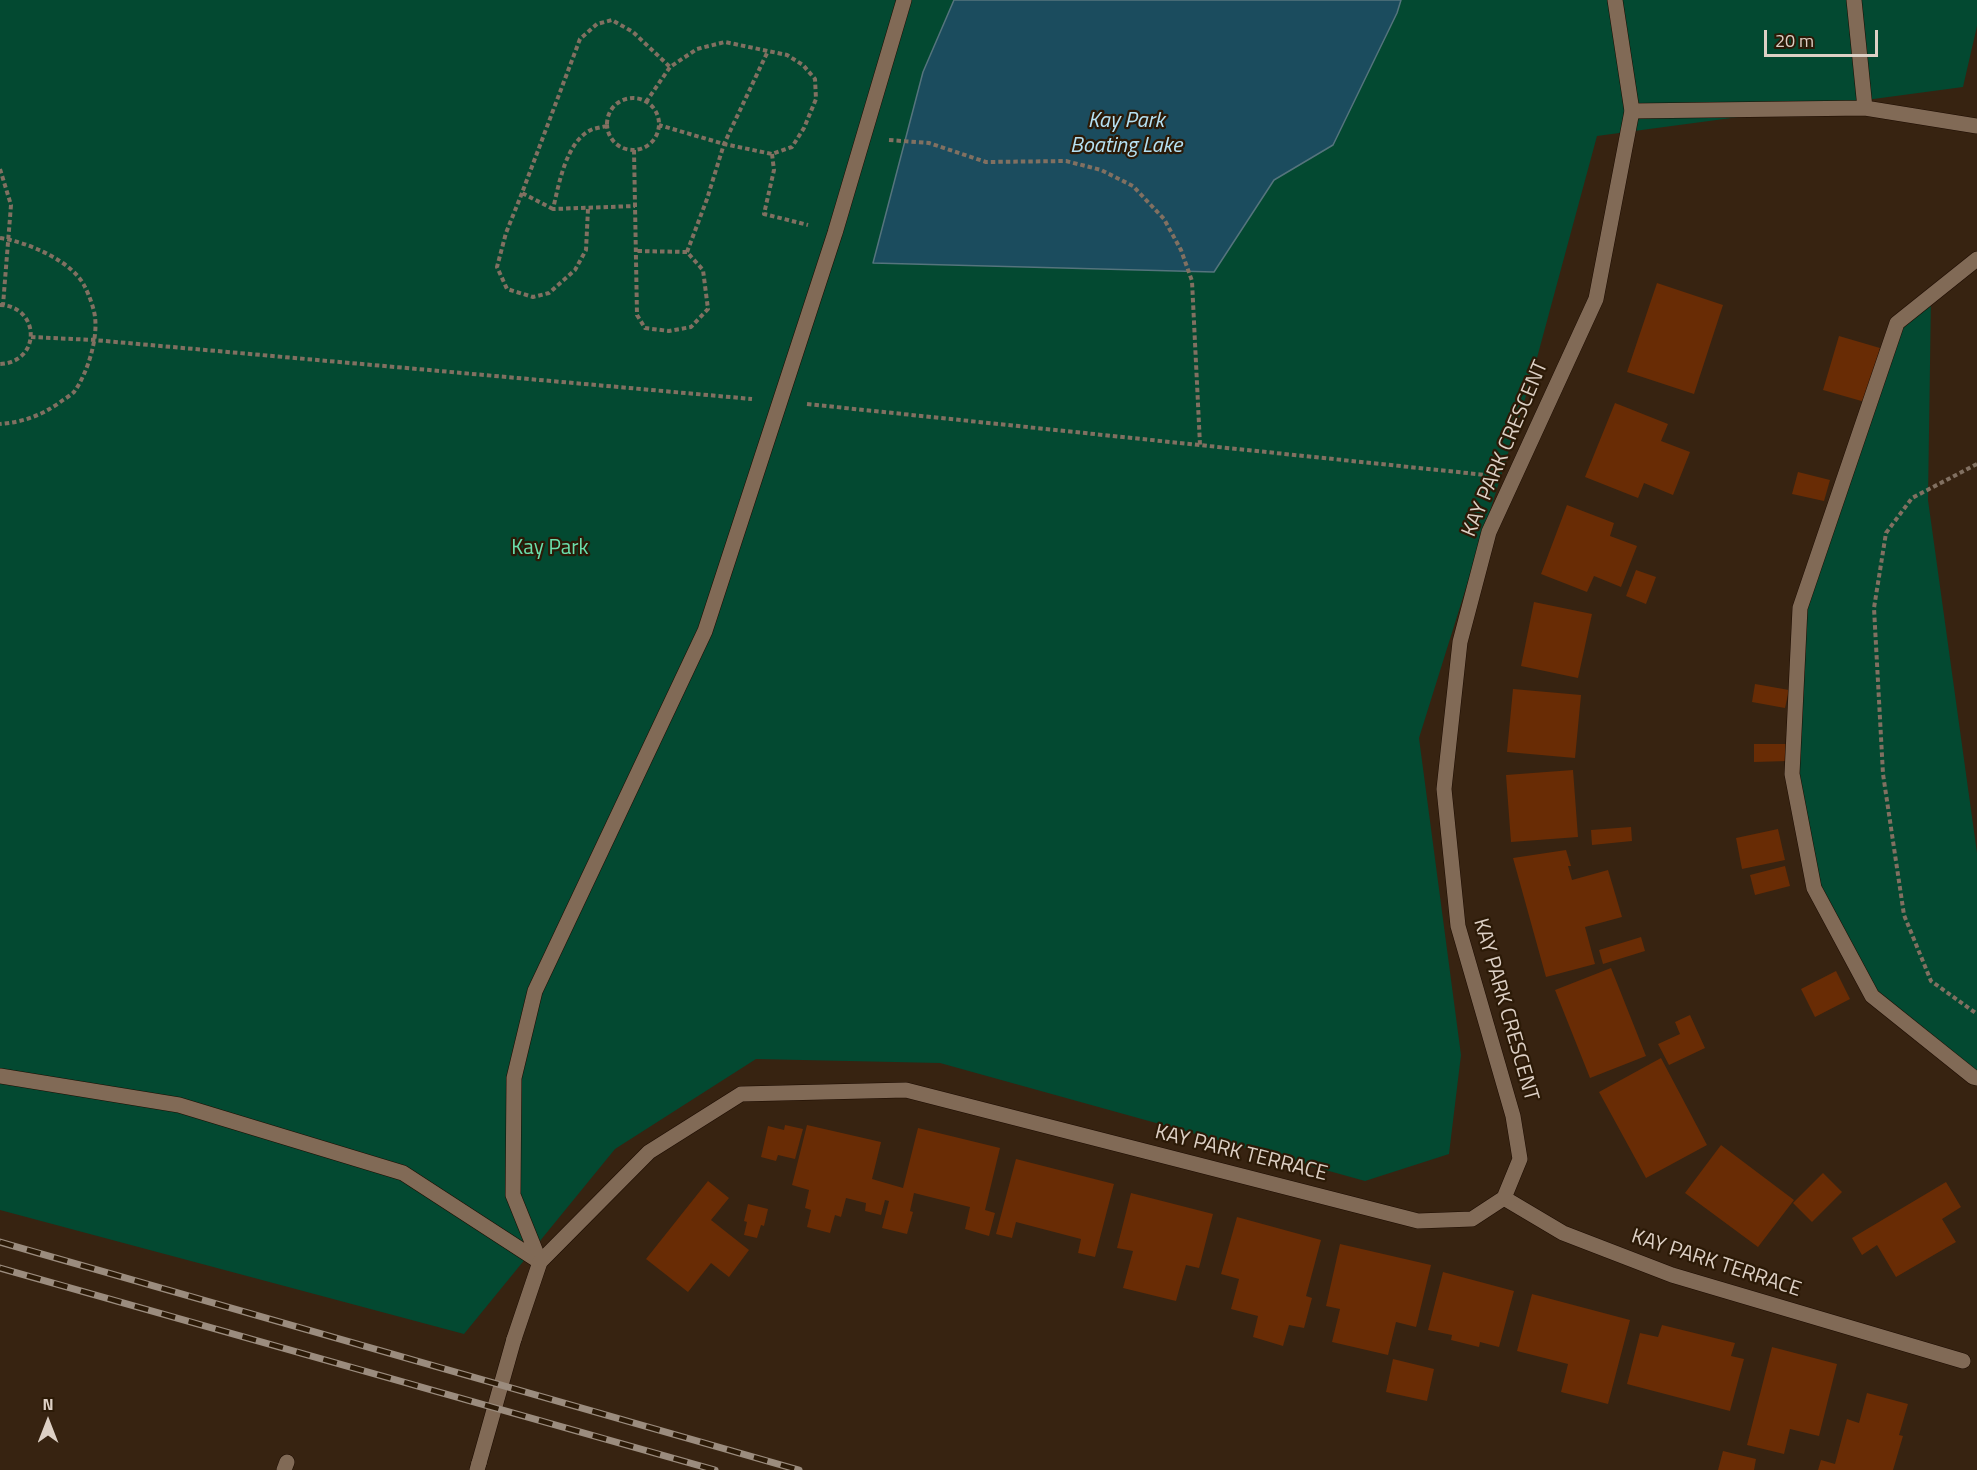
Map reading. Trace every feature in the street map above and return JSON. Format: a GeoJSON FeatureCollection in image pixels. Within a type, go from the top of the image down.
{"type":"FeatureCollection","features":[{"type":"Feature","properties":{"kind":"street"},"geometry":{"type":"LineString","coordinates":[[478,1466],[514,1339],[540,1262],[513,1195],[514,1078],[536,991],[705,631],[835,232],[904,0]]}},
{"type":"Feature","properties":{"kind":"street","name":"KAY PARK CRESCENT"},"geometry":{"type":"LineString","coordinates":[[1504,1198],[1520,1159],[1514,1116],[1458,926],[1444,789],[1460,642],[1490,532],[1596,299],[1632,111],[1615,0]]}},
{"type":"Feature","properties":{"kind":"street"},"geometry":{"type":"LineString","coordinates":[[1854,0],[1865,108]]}},
{"type":"Feature","properties":{"kind":"street"},"geometry":{"type":"LineString","coordinates":[[1632,111],[1865,108],[1977,126]]}},
{"type":"Feature","properties":{"kind":"street"},"geometry":{"type":"LineString","coordinates":[[1977,259],[1897,323],[1800,608],[1792,774],[1814,888],[1872,996],[1977,1078]]}},
{"type":"Feature","properties":{"kind":"street"},"geometry":{"type":"LineString","coordinates":[[0,1076],[179,1105],[403,1173],[540,1262]]}},
{"type":"Feature","properties":{"kind":"street","name":"KAY PARK TERRACE"},"geometry":{"type":"LineString","coordinates":[[540,1262],[649,1152],[741,1094],[906,1090],[1418,1221],[1472,1219],[1504,1198],[1563,1233],[1672,1275],[1963,1361]]}},
{"type":"Feature","properties":{"kind":"path"},"geometry":{"type":"LineString","coordinates":[[588,208],[586,250],[575,270],[549,292],[533,297],[507,289],[497,267],[506,232],[580,39],[597,24],[612,20],[633,32],[670,67]]}},
{"type":"Feature","properties":{"kind":"path"},"geometry":{"type":"LineString","coordinates":[[646,102],[670,67],[697,50],[725,42],[787,54],[803,65],[814,79],[816,99],[804,128],[792,147],[772,154],[724,144],[659,125]]}},
{"type":"Feature","properties":{"kind":"path"},"geometry":{"type":"LineString","coordinates":[[687,252],[724,144],[768,51]]}},
{"type":"Feature","properties":{"kind":"path"},"geometry":{"type":"LineString","coordinates":[[628,98],[638,98],[646,102],[656,111],[659,125],[652,143],[634,150],[618,146],[612,140],[607,126],[612,108],[628,98]]}},
{"type":"Feature","properties":{"kind":"path"},"geometry":{"type":"LineString","coordinates":[[553,208],[564,166],[577,141],[591,130],[607,126]]}},
{"type":"Feature","properties":{"kind":"path"},"geometry":{"type":"LineString","coordinates":[[902,142],[929,143],[986,162],[1066,160],[1101,170],[1132,186],[1164,219],[1181,250],[1192,281],[1200,445]]}},
{"type":"Feature","properties":{"kind":"path"},"geometry":{"type":"LineString","coordinates":[[634,150],[637,315],[645,328],[669,331],[691,327],[708,309],[703,270],[687,252],[637,252]]}},
{"type":"Feature","properties":{"kind":"path"},"geometry":{"type":"LineString","coordinates":[[772,154],[774,170],[764,214],[835,232]]}},
{"type":"Feature","properties":{"kind":"path"},"geometry":{"type":"LineString","coordinates":[[0,169],[10,205],[2,305],[17,309],[27,319],[31,334],[28,348],[21,358],[9,364],[0,364]]}},
{"type":"Feature","properties":{"kind":"path"},"geometry":{"type":"LineString","coordinates":[[522,193],[553,208],[635,206]]}},
{"type":"Feature","properties":{"kind":"path"},"geometry":{"type":"LineString","coordinates":[[0,238],[23,243],[62,262],[84,285],[95,317],[94,340],[89,361],[73,393],[44,414],[20,423],[0,424]]}},
{"type":"Feature","properties":{"kind":"path"},"geometry":{"type":"LineString","coordinates":[[1977,464],[1912,498],[1886,533],[1874,608],[1882,774],[1904,915],[1931,981],[1977,1014]]}},
{"type":"Feature","properties":{"kind":"green space","name":"Kay Park"},"geometry":{"type":"Polygon","coordinates":[[[0,0],[1977,0],[1977,26],[1963,87],[1597,136],[1531,380],[1419,738],[1461,1055],[1449,1154],[1365,1181],[940,1063],[756,1059],[615,1149],[464,1334],[0,1210],[0,0]]]}},
{"type":"Feature","properties":{"kind":"green space"},"geometry":{"type":"Polygon","coordinates":[[[1931,296],[1928,500],[1977,853],[1977,1078],[1872,996],[1814,888],[1792,774],[1800,608],[1897,323],[1931,296]]]}},
{"type":"Feature","properties":{"kind":"water","name":"Kay Park Boating Lake"},"geometry":{"type":"Polygon","coordinates":[[[954,0],[1401,0],[1397,13],[1333,145],[1274,180],[1214,272],[873,263],[923,72],[954,0]]]}},
{"type":"Feature","properties":{"kind":"building"},"geometry":{"type":"Polygon","coordinates":[[[1657,283],[1723,305],[1694,394],[1627,372],[1657,283]]]}},
{"type":"Feature","properties":{"kind":"building"},"geometry":{"type":"Polygon","coordinates":[[[1839,336],[1880,348],[1865,402],[1823,390],[1839,336]]]}},
{"type":"Feature","properties":{"kind":"building"},"geometry":{"type":"Polygon","coordinates":[[[1615,403],[1668,424],[1661,441],[1690,452],[1673,495],[1644,483],[1638,498],[1585,477],[1615,403]]]}},
{"type":"Feature","properties":{"kind":"building"},"geometry":{"type":"Polygon","coordinates":[[[1798,472],[1830,480],[1824,501],[1792,494],[1798,472]]]}},
{"type":"Feature","properties":{"kind":"building"},"geometry":{"type":"Polygon","coordinates":[[[1567,505],[1614,523],[1610,536],[1637,546],[1621,587],[1594,576],[1587,592],[1541,574],[1567,505]]]}},
{"type":"Feature","properties":{"kind":"building"},"geometry":{"type":"Polygon","coordinates":[[[1636,570],[1656,577],[1646,604],[1626,596],[1636,570]]]}},
{"type":"Feature","properties":{"kind":"building"},"geometry":{"type":"Polygon","coordinates":[[[1534,602],[1592,614],[1578,678],[1521,666],[1534,602]]]}},
{"type":"Feature","properties":{"kind":"building"},"geometry":{"type":"Polygon","coordinates":[[[1755,684],[1789,690],[1785,708],[1752,702],[1755,684]]]}},
{"type":"Feature","properties":{"kind":"building"},"geometry":{"type":"Polygon","coordinates":[[[1513,689],[1581,695],[1575,758],[1507,752],[1513,689]]]}},
{"type":"Feature","properties":{"kind":"building"},"geometry":{"type":"Polygon","coordinates":[[[1754,744],[1788,744],[1788,761],[1754,762],[1754,744]]]}},
{"type":"Feature","properties":{"kind":"building"},"geometry":{"type":"Polygon","coordinates":[[[1573,770],[1578,837],[1511,842],[1506,775],[1573,770]]]}},
{"type":"Feature","properties":{"kind":"building"},"geometry":{"type":"Polygon","coordinates":[[[1631,827],[1632,841],[1592,845],[1591,830],[1631,827]]]}},
{"type":"Feature","properties":{"kind":"building"},"geometry":{"type":"Polygon","coordinates":[[[1778,829],[1785,860],[1742,869],[1736,838],[1778,829]]]}},
{"type":"Feature","properties":{"kind":"building"},"geometry":{"type":"Polygon","coordinates":[[[1566,850],[1572,880],[1608,870],[1622,917],[1585,927],[1595,964],[1546,977],[1513,858],[1566,850]]]}},
{"type":"Feature","properties":{"kind":"building"},"geometry":{"type":"Polygon","coordinates":[[[1785,866],[1790,886],[1755,895],[1750,875],[1785,866]]]}},
{"type":"Feature","properties":{"kind":"building"},"geometry":{"type":"Polygon","coordinates":[[[1641,937],[1645,951],[1603,964],[1599,950],[1641,937]]]}},
{"type":"Feature","properties":{"kind":"building"},"geometry":{"type":"Polygon","coordinates":[[[1611,968],[1646,1056],[1590,1078],[1555,990],[1611,968]]]}},
{"type":"Feature","properties":{"kind":"building"},"geometry":{"type":"Polygon","coordinates":[[[1836,971],[1850,999],[1815,1017],[1801,989],[1836,971]]]}},
{"type":"Feature","properties":{"kind":"building"},"geometry":{"type":"Polygon","coordinates":[[[1690,1015],[1705,1048],[1669,1065],[1658,1044],[1680,1034],[1675,1022],[1690,1015]]]}},
{"type":"Feature","properties":{"kind":"building"},"geometry":{"type":"Polygon","coordinates":[[[1661,1058],[1707,1145],[1646,1178],[1599,1092],[1661,1058]]]}},
{"type":"Feature","properties":{"kind":"building"},"geometry":{"type":"Polygon","coordinates":[[[785,1125],[803,1129],[795,1159],[778,1155],[776,1161],[761,1157],[768,1126],[784,1130],[785,1125]]]}},
{"type":"Feature","properties":{"kind":"building"},"geometry":{"type":"Polygon","coordinates":[[[807,1125],[881,1142],[872,1179],[903,1188],[918,1128],[1000,1148],[985,1210],[995,1213],[989,1236],[965,1229],[970,1207],[914,1193],[910,1211],[913,1212],[907,1234],[882,1228],[889,1201],[885,1200],[881,1215],[865,1211],[866,1203],[846,1198],[841,1217],[835,1215],[830,1233],[807,1227],[811,1210],[805,1208],[809,1190],[792,1185],[807,1125]]]}},
{"type":"Feature","properties":{"kind":"building"},"geometry":{"type":"Polygon","coordinates":[[[1721,1145],[1794,1200],[1758,1247],[1685,1193],[1721,1145]]]}},
{"type":"Feature","properties":{"kind":"building"},"geometry":{"type":"Polygon","coordinates":[[[1016,1159],[1114,1184],[1095,1257],[1078,1253],[1081,1239],[1016,1222],[1012,1238],[996,1234],[1016,1159]]]}},
{"type":"Feature","properties":{"kind":"building"},"geometry":{"type":"Polygon","coordinates":[[[1823,1173],[1842,1192],[1812,1222],[1793,1203],[1823,1173]]]}},
{"type":"Feature","properties":{"kind":"building"},"geometry":{"type":"Polygon","coordinates":[[[708,1181],[729,1198],[711,1220],[749,1250],[729,1277],[711,1263],[688,1292],[646,1259],[708,1181]]]}},
{"type":"Feature","properties":{"kind":"building"},"geometry":{"type":"Polygon","coordinates":[[[1946,1182],[1961,1207],[1942,1219],[1956,1242],[1896,1277],[1877,1245],[1862,1255],[1852,1238],[1946,1182]]]}},
{"type":"Feature","properties":{"kind":"building"},"geometry":{"type":"Polygon","coordinates":[[[1131,1193],[1213,1214],[1199,1268],[1186,1265],[1176,1301],[1123,1288],[1133,1251],[1117,1248],[1131,1193]]]}},
{"type":"Feature","properties":{"kind":"building"},"geometry":{"type":"Polygon","coordinates":[[[748,1204],[768,1209],[764,1226],[761,1225],[757,1238],[744,1235],[748,1204]]]}},
{"type":"Feature","properties":{"kind":"building"},"geometry":{"type":"Polygon","coordinates":[[[1237,1217],[1321,1240],[1306,1296],[1312,1298],[1304,1328],[1289,1325],[1283,1346],[1253,1337],[1258,1316],[1231,1309],[1239,1279],[1221,1274],[1237,1217]]]}},
{"type":"Feature","properties":{"kind":"building"},"geometry":{"type":"Polygon","coordinates":[[[1340,1244],[1431,1265],[1416,1327],[1396,1322],[1388,1355],[1332,1342],[1340,1309],[1326,1306],[1340,1244]]]}},
{"type":"Feature","properties":{"kind":"building"},"geometry":{"type":"Polygon","coordinates":[[[1443,1272],[1514,1291],[1499,1347],[1480,1342],[1479,1347],[1451,1340],[1452,1335],[1428,1330],[1443,1272]]]}},
{"type":"Feature","properties":{"kind":"building"},"geometry":{"type":"Polygon","coordinates":[[[1532,1294],[1630,1320],[1608,1404],[1561,1392],[1568,1364],[1517,1351],[1532,1294]]]}},
{"type":"Feature","properties":{"kind":"building"},"geometry":{"type":"Polygon","coordinates":[[[1662,1325],[1735,1343],[1731,1356],[1744,1359],[1730,1411],[1627,1384],[1640,1333],[1658,1337],[1662,1325]]]}},
{"type":"Feature","properties":{"kind":"building"},"geometry":{"type":"Polygon","coordinates":[[[1772,1347],[1837,1364],[1819,1436],[1790,1429],[1784,1454],[1747,1445],[1772,1347]]]}},
{"type":"Feature","properties":{"kind":"building"},"geometry":{"type":"Polygon","coordinates":[[[1393,1359],[1434,1369],[1427,1401],[1386,1392],[1393,1359]]]}},
{"type":"Feature","properties":{"kind":"building"},"geometry":{"type":"Polygon","coordinates":[[[1867,1393],[1908,1404],[1899,1435],[1903,1436],[1893,1470],[1818,1470],[1821,1460],[1835,1464],[1847,1419],[1859,1423],[1867,1393]]]}},
{"type":"Feature","properties":{"kind":"building"},"geometry":{"type":"Polygon","coordinates":[[[1723,1451],[1756,1459],[1754,1470],[1718,1470],[1723,1451]]]}},
{"type":"Feature","properties":{"kind":"railway"},"geometry":{"type":"LineString","coordinates":[[0,1242],[799,1470]]}},
{"type":"Feature","properties":{"kind":"railway"},"geometry":{"type":"LineString","coordinates":[[0,1268],[715,1470]]}}]}
